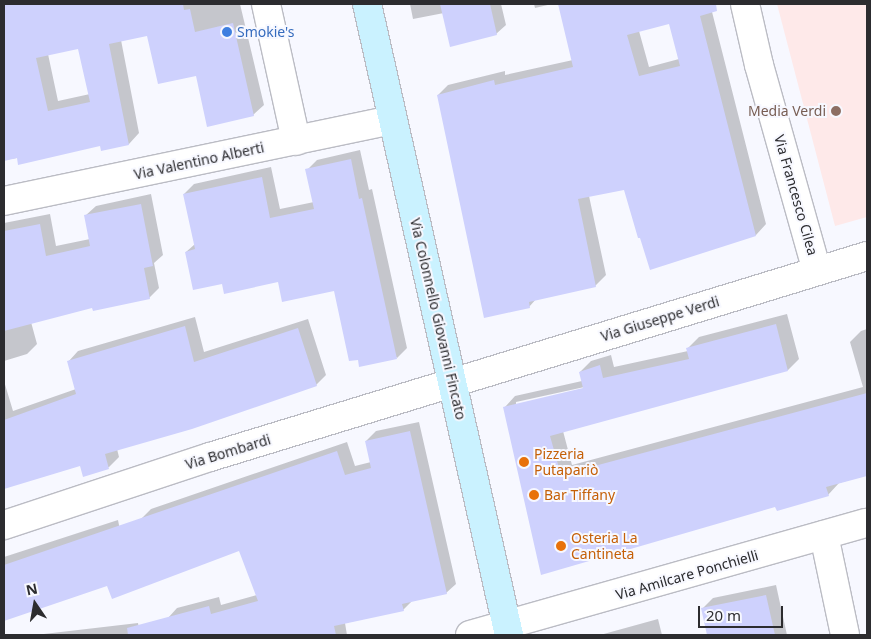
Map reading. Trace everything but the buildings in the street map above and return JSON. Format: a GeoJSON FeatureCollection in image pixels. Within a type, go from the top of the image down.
{"type":"FeatureCollection","features":[{"type":"Feature","properties":{"kind":"main road","name":"Via Colonnello Giovanni Fincato"},"geometry":{"type":"LineString","coordinates":[[367,4],[508,630]]}},
{"type":"Feature","properties":{"kind":"street"},"geometry":{"type":"LineString","coordinates":[[266,4],[296,141]]}},
{"type":"Feature","properties":{"kind":"street","name":"Via Francesco Cilea"},"geometry":{"type":"LineString","coordinates":[[744,4],[759,65],[817,271]]}},
{"type":"Feature","properties":{"kind":"street","name":"Via Valentino Alberti"},"geometry":{"type":"LineString","coordinates":[[4,201],[393,120]]}},
{"type":"Feature","properties":{"kind":"street","name":"Via Giuseppe Verdi"},"geometry":{"type":"LineString","coordinates":[[452,382],[867,256]]}},
{"type":"Feature","properties":{"kind":"street","name":"Via Bombardi"},"geometry":{"type":"LineString","coordinates":[[4,524],[452,382]]}},
{"type":"Feature","properties":{"kind":"street","name":"Via Amilcare Ponchielli"},"geometry":{"type":"LineString","coordinates":[[470,635],[508,630],[867,523]]}},
{"type":"Feature","properties":{"kind":"street"},"geometry":{"type":"LineString","coordinates":[[824,535],[846,635]]}},
{"type":"Feature","properties":{"kind":"shaded area","name":"Media Verdi"},"geometry":{"type":"Polygon","coordinates":[[[777,4],[867,4],[867,217],[835,226],[777,4]]]}},
{"type":"Feature","properties":{"kind":"place","name":"Smokie's"},"geometry":{"type":"Point","coordinates":[227,32]}},
{"type":"Feature","properties":{"kind":"place","name":"Media Verdi"},"geometry":{"type":"Point","coordinates":[836,111]}},
{"type":"Feature","properties":{"kind":"place","name":"Pizzeria Putapariò"},"geometry":{"type":"Point","coordinates":[524,462]}},
{"type":"Feature","properties":{"kind":"place","name":"Bar Tiffany"},"geometry":{"type":"Point","coordinates":[534,495]}},
{"type":"Feature","properties":{"kind":"place","name":"Osteria La Cantineta"},"geometry":{"type":"Point","coordinates":[561,546]}}]}
